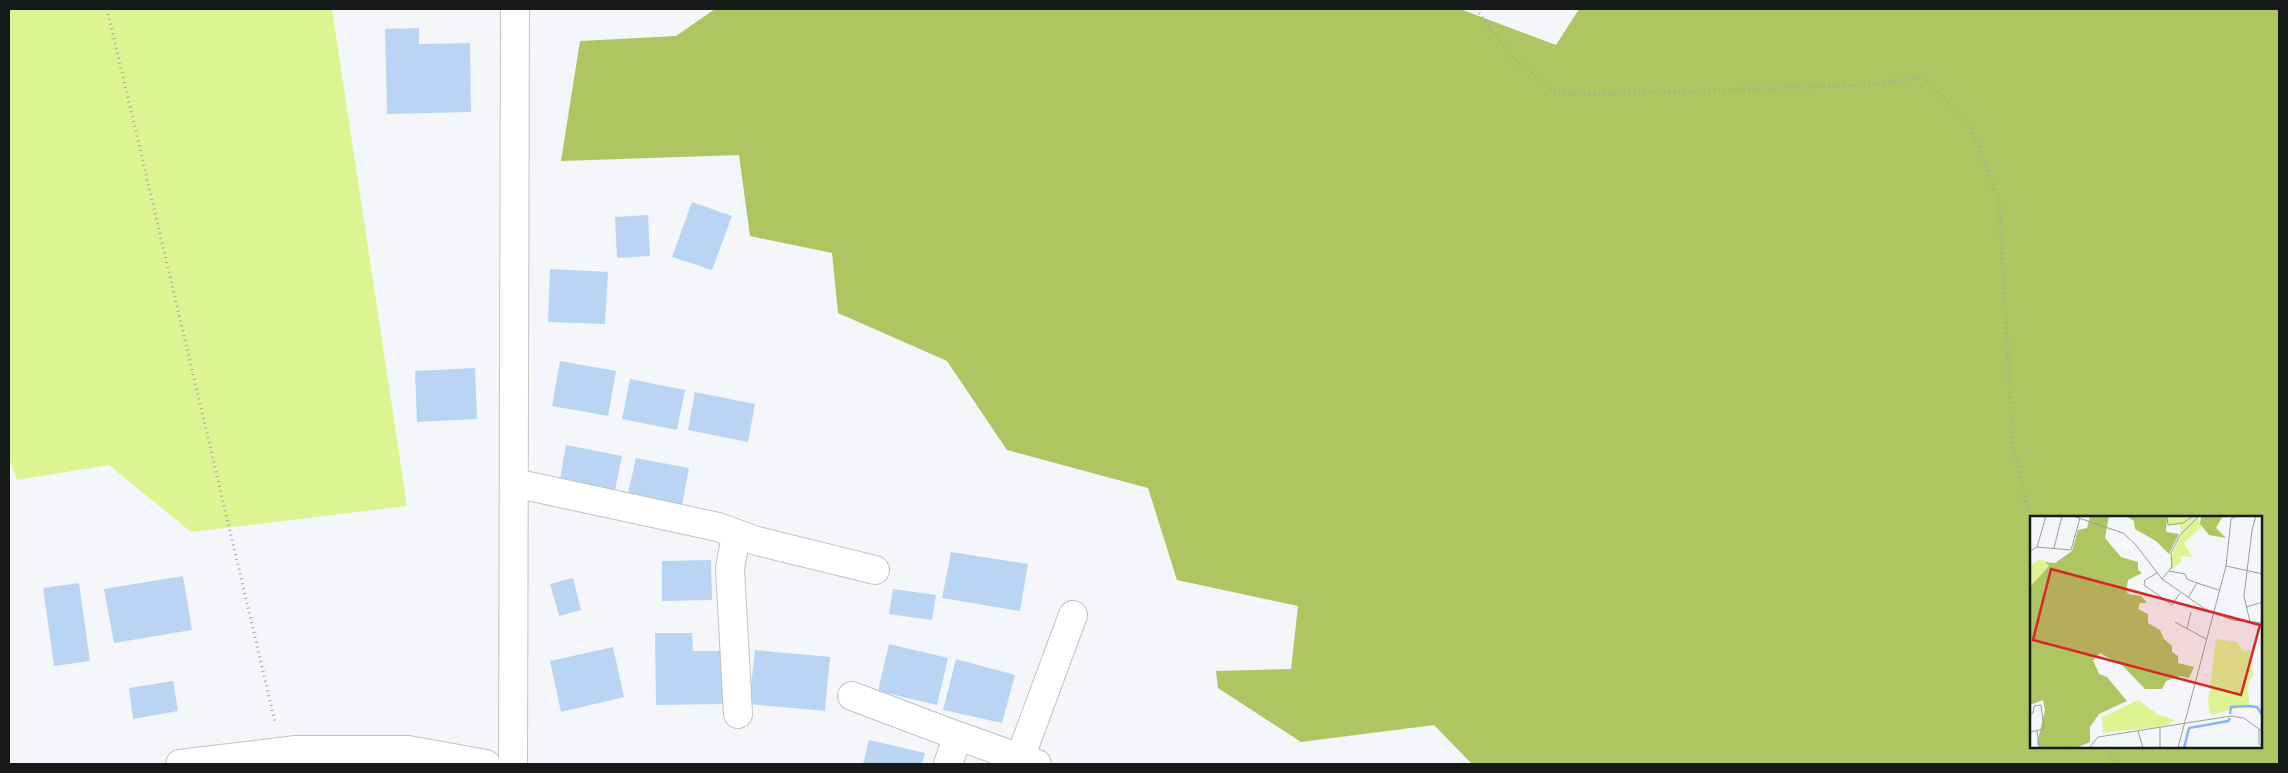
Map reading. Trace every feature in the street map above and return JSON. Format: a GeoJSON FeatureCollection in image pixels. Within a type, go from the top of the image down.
{"type":"FeatureCollection","features":[{"type":"Feature","properties":{"kind":"street"},"geometry":{"type":"LineString","coordinates":[[513,764],[515,9]]}},
{"type":"Feature","properties":{"kind":"street"},"geometry":{"type":"LineString","coordinates":[[514,484],[718,527],[736,534],[875,570]]}},
{"type":"Feature","properties":{"kind":"street"},"geometry":{"type":"LineString","coordinates":[[736,534],[730,569],[738,714]]}},
{"type":"Feature","properties":{"kind":"street"},"geometry":{"type":"LineString","coordinates":[[852,696],[1028,761],[1073,615]]}},
{"type":"Feature","properties":{"kind":"street"},"geometry":{"type":"LineString","coordinates":[[948,764],[958,736]]}},
{"type":"Feature","properties":{"kind":"street"},"geometry":{"type":"LineString","coordinates":[[180,764],[282,752],[408,750],[486,764]]}},
{"type":"Feature","properties":{"kind":"path"},"geometry":{"type":"LineString","coordinates":[[107,9],[282,752]]}},
{"type":"Feature","properties":{"kind":"path"},"geometry":{"type":"LineString","coordinates":[[1476,9],[1513,58],[1557,94],[1805,88],[1862,85],[1923,77],[1970,126],[1999,200],[2013,448],[2030,517]]}},
{"type":"Feature","properties":{"kind":"path"},"geometry":{"type":"LineString","coordinates":[[2108,748],[2114,764]]}},
{"type":"Feature","properties":{"kind":"green space"},"geometry":{"type":"Polygon","coordinates":[[[9,9],[332,9],[407,506],[191,532],[109,465],[17,480],[9,458],[9,9]]]}},
{"type":"Feature","properties":{"kind":"green space"},"geometry":{"type":"Polygon","coordinates":[[[715,9],[1460,9],[1556,45],[1579,9],[2279,9],[2279,764],[1472,764],[1434,725],[1301,742],[1218,688],[1216,671],[1291,669],[1298,606],[1177,580],[1148,488],[1007,450],[947,361],[838,313],[832,253],[750,236],[739,155],[561,161],[580,41],[676,36],[715,9]]]}},
{"type":"Feature","properties":{"kind":"building"},"geometry":{"type":"Polygon","coordinates":[[[419,28],[419,44],[470,43],[471,112],[387,114],[385,29],[419,28]]]}},
{"type":"Feature","properties":{"kind":"building"},"geometry":{"type":"Polygon","coordinates":[[[692,202],[732,216],[712,270],[672,257],[692,202]]]}},
{"type":"Feature","properties":{"kind":"building"},"geometry":{"type":"Polygon","coordinates":[[[648,215],[650,256],[617,258],[615,217],[648,215]]]}},
{"type":"Feature","properties":{"kind":"building"},"geometry":{"type":"Polygon","coordinates":[[[550,269],[608,272],[605,324],[548,322],[550,269]]]}},
{"type":"Feature","properties":{"kind":"building"},"geometry":{"type":"Polygon","coordinates":[[[560,361],[616,371],[608,416],[552,406],[560,361]]]}},
{"type":"Feature","properties":{"kind":"building"},"geometry":{"type":"Polygon","coordinates":[[[475,368],[477,419],[417,422],[415,371],[475,368]]]}},
{"type":"Feature","properties":{"kind":"building"},"geometry":{"type":"Polygon","coordinates":[[[630,379],[685,390],[677,430],[622,419],[630,379]]]}},
{"type":"Feature","properties":{"kind":"building"},"geometry":{"type":"Polygon","coordinates":[[[695,392],[755,404],[748,442],[688,430],[695,392]]]}},
{"type":"Feature","properties":{"kind":"building"},"geometry":{"type":"Polygon","coordinates":[[[566,445],[622,456],[615,490],[560,479],[566,445]]]}},
{"type":"Feature","properties":{"kind":"building"},"geometry":{"type":"Polygon","coordinates":[[[636,458],[689,468],[682,505],[628,493],[636,458]]]}},
{"type":"Feature","properties":{"kind":"building"},"geometry":{"type":"Polygon","coordinates":[[[951,552],[1028,564],[1020,611],[942,598],[951,552]]]}},
{"type":"Feature","properties":{"kind":"building"},"geometry":{"type":"Polygon","coordinates":[[[711,560],[712,600],[662,601],[662,561],[711,560]]]}},
{"type":"Feature","properties":{"kind":"building"},"geometry":{"type":"Polygon","coordinates":[[[183,576],[192,630],[114,643],[104,589],[183,576]]]}},
{"type":"Feature","properties":{"kind":"building"},"geometry":{"type":"Polygon","coordinates":[[[573,578],[581,610],[559,616],[550,584],[573,578]]]}},
{"type":"Feature","properties":{"kind":"building"},"geometry":{"type":"Polygon","coordinates":[[[79,583],[90,661],[54,666],[43,588],[79,583]]]}},
{"type":"Feature","properties":{"kind":"building"},"geometry":{"type":"Polygon","coordinates":[[[893,589],[936,595],[932,620],[889,614],[893,589]]]}},
{"type":"Feature","properties":{"kind":"building"},"geometry":{"type":"Polygon","coordinates":[[[655,633],[692,633],[693,651],[725,651],[725,704],[656,705],[655,633]]]}},
{"type":"Feature","properties":{"kind":"building"},"geometry":{"type":"Polygon","coordinates":[[[889,644],[948,658],[937,705],[878,691],[889,644]]]}},
{"type":"Feature","properties":{"kind":"building"},"geometry":{"type":"Polygon","coordinates":[[[613,647],[624,697],[561,712],[550,661],[613,647]]]}},
{"type":"Feature","properties":{"kind":"building"},"geometry":{"type":"Polygon","coordinates":[[[755,650],[830,657],[825,711],[749,704],[755,650]]]}},
{"type":"Feature","properties":{"kind":"building"},"geometry":{"type":"Polygon","coordinates":[[[956,659],[1015,675],[1002,723],[943,710],[956,659]]]}},
{"type":"Feature","properties":{"kind":"building"},"geometry":{"type":"Polygon","coordinates":[[[173,681],[178,711],[133,719],[129,688],[173,681]]]}},
{"type":"Feature","properties":{"kind":"building"},"geometry":{"type":"Polygon","coordinates":[[[869,740],[925,753],[922,764],[863,764],[869,740]]]}}]}
